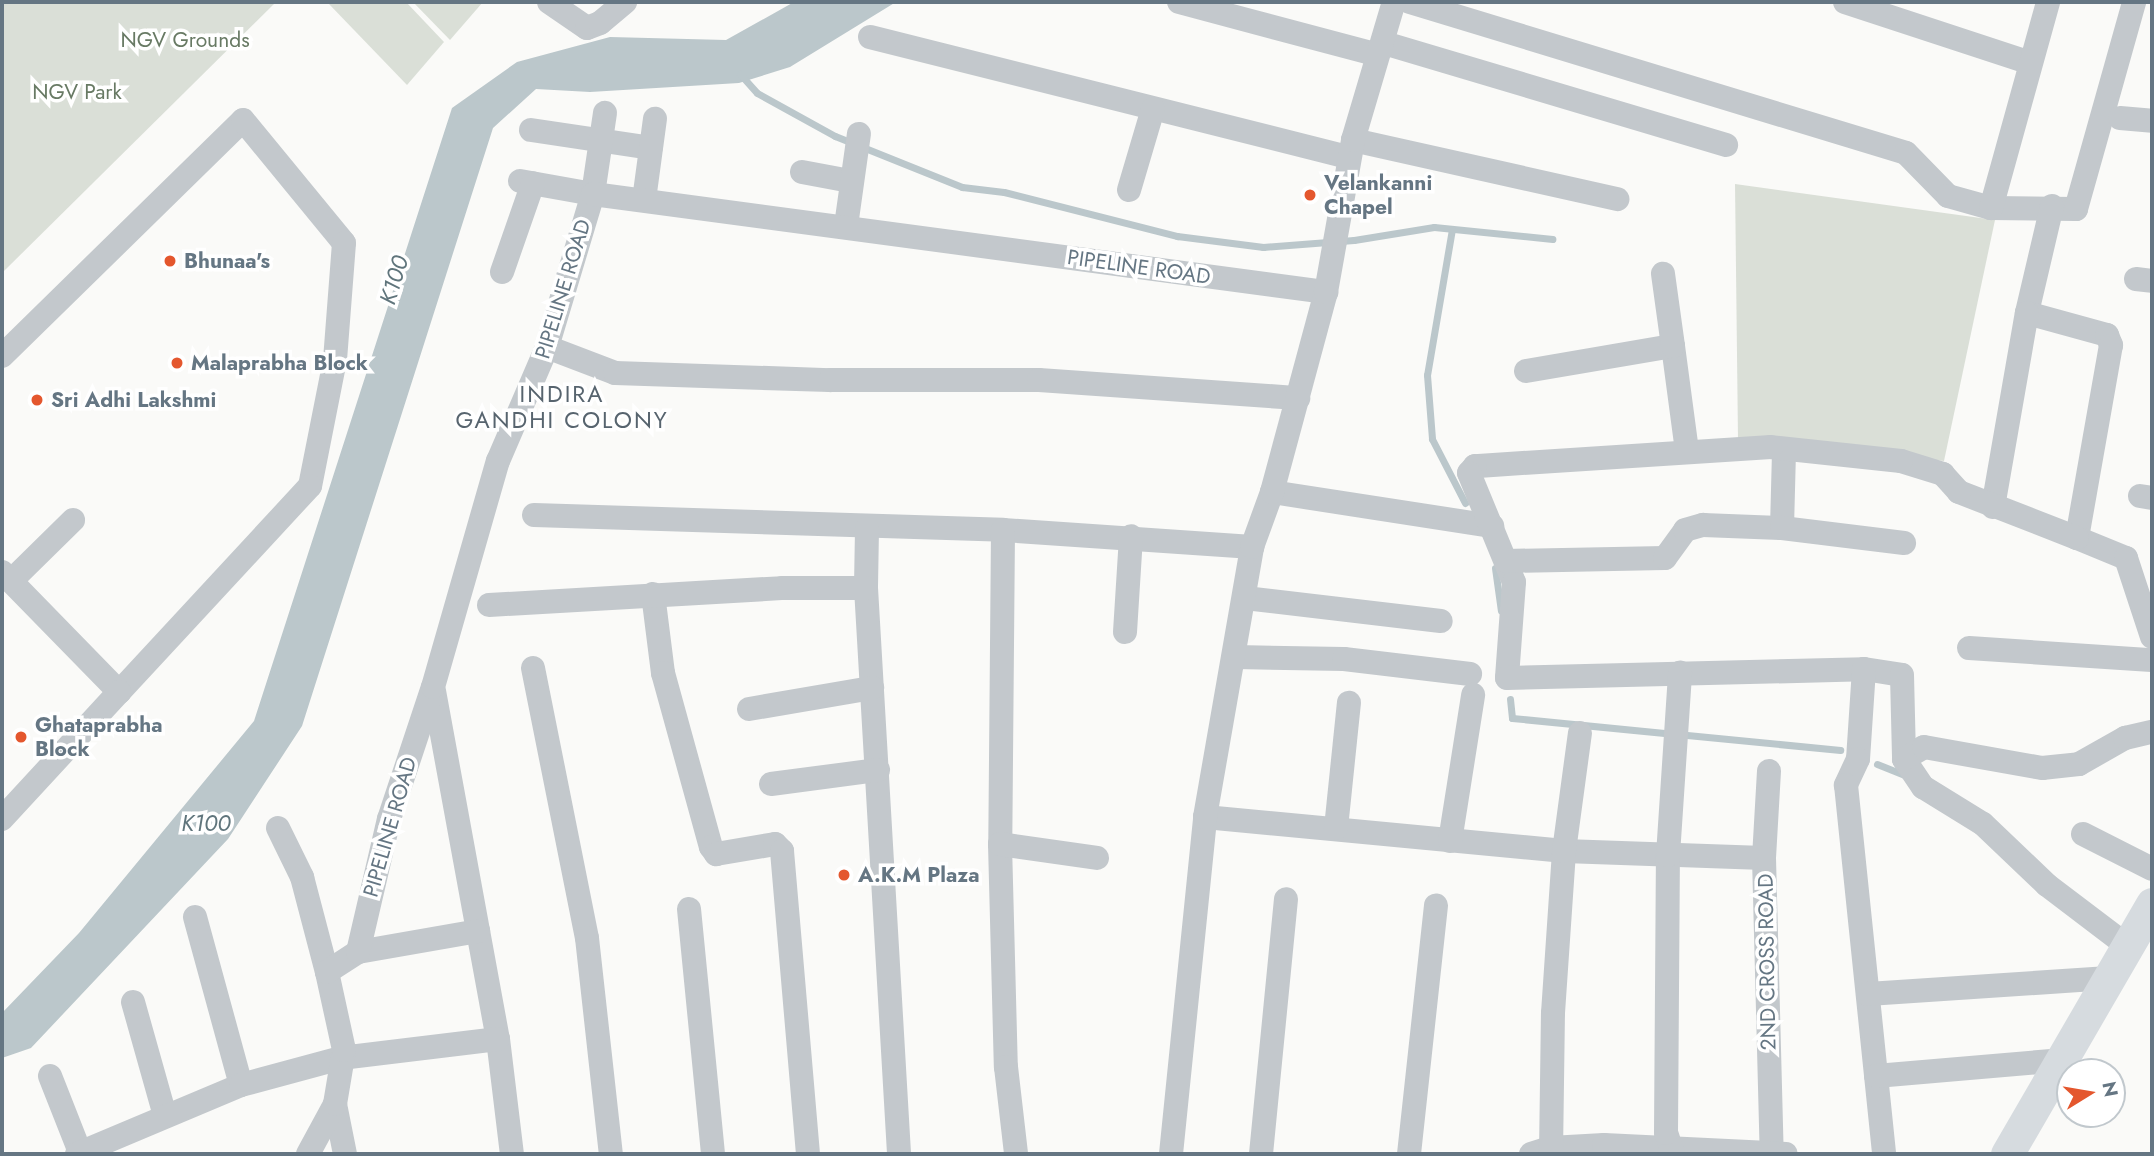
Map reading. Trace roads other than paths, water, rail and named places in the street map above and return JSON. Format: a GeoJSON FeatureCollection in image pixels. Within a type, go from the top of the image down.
{"type":"FeatureCollection","features":[{"type":"Feature","properties":{"kind":"street"},"geometry":{"type":"LineString","coordinates":[[549,2],[587,28],[600,23],[625,2]]}},
{"type":"Feature","properties":{"kind":"street"},"geometry":{"type":"LineString","coordinates":[[1179,2],[1379,48],[1726,145]]}},
{"type":"Feature","properties":{"kind":"street"},"geometry":{"type":"LineString","coordinates":[[1171,1154],[1205,817],[1236,657],[1252,547],[1272,492],[1326,292],[1351,149],[1394,2]]}},
{"type":"Feature","properties":{"kind":"street"},"geometry":{"type":"LineString","coordinates":[[1410,2],[1906,153],[1948,196],[1991,208],[2052,206],[2076,209],[2134,2]]}},
{"type":"Feature","properties":{"kind":"street"},"geometry":{"type":"LineString","coordinates":[[1845,2],[2030,63]]}},
{"type":"Feature","properties":{"kind":"street"},"geometry":{"type":"LineString","coordinates":[[1991,208],[2048,2]]}},
{"type":"Feature","properties":{"kind":"street"},"geometry":{"type":"LineString","coordinates":[[870,37],[1153,109],[1617,199]]}},
{"type":"Feature","properties":{"kind":"street"},"geometry":{"type":"LineString","coordinates":[[1129,190],[1153,109]]}},
{"type":"Feature","properties":{"kind":"street"},"geometry":{"type":"LineString","coordinates":[[502,272],[526,182],[593,194],[606,114]]}},
{"type":"Feature","properties":{"kind":"street"},"geometry":{"type":"LineString","coordinates":[[644,200],[655,118]]}},
{"type":"Feature","properties":{"kind":"street"},"geometry":{"type":"LineString","coordinates":[[2120,118],[2152,121]]}},
{"type":"Feature","properties":{"kind":"street"},"geometry":{"type":"LineString","coordinates":[[2,356],[243,120],[344,243],[335,360],[310,486],[2,819]]}},
{"type":"Feature","properties":{"kind":"street"},"geometry":{"type":"LineString","coordinates":[[531,130],[651,148]]}},
{"type":"Feature","properties":{"kind":"street"},"geometry":{"type":"LineString","coordinates":[[846,226],[850,181],[859,134]]}},
{"type":"Feature","properties":{"kind":"street"},"geometry":{"type":"LineString","coordinates":[[802,172],[850,181]]}},
{"type":"Feature","properties":{"kind":"street","name":"PIPELINE ROAD"},"geometry":{"type":"LineString","coordinates":[[358,952],[389,819],[433,687],[498,461],[547,347],[593,194],[1326,292]]}},
{"type":"Feature","properties":{"kind":"street"},"geometry":{"type":"LineString","coordinates":[[1993,507],[2027,313],[2052,206]]}},
{"type":"Feature","properties":{"kind":"street"},"geometry":{"type":"LineString","coordinates":[[1663,274],[1688,451]]}},
{"type":"Feature","properties":{"kind":"street"},"geometry":{"type":"LineString","coordinates":[[2027,313],[2107,335],[2110,341],[2077,538]]}},
{"type":"Feature","properties":{"kind":"street"},"geometry":{"type":"LineString","coordinates":[[1527,371],[1673,346]]}},
{"type":"Feature","properties":{"kind":"street"},"geometry":{"type":"LineString","coordinates":[[547,347],[615,373],[830,380],[1039,380],[1298,398]]}},
{"type":"Feature","properties":{"kind":"street"},"geometry":{"type":"LineString","coordinates":[[1782,528],[1784,449]]}},
{"type":"Feature","properties":{"kind":"street"},"geometry":{"type":"LineString","coordinates":[[1450,841],[1486,681],[1514,582],[1469,473],[1475,466],[1688,451],[1784,449],[1900,461],[1943,474],[1959,492],[1993,507],[2126,558],[2152,637]]}},
{"type":"Feature","properties":{"kind":"street"},"geometry":{"type":"LineString","coordinates":[[1272,492],[1492,526]]}},
{"type":"Feature","properties":{"kind":"street"},"geometry":{"type":"LineString","coordinates":[[534,515],[867,528],[1003,530],[1131,536],[1252,547]]}},
{"type":"Feature","properties":{"kind":"street"},"geometry":{"type":"LineString","coordinates":[[73,520],[6,577],[119,692]]}},
{"type":"Feature","properties":{"kind":"street"},"geometry":{"type":"LineString","coordinates":[[1506,561],[1665,558],[1685,530],[1703,525],[1782,528],[1904,543]]}},
{"type":"Feature","properties":{"kind":"street"},"geometry":{"type":"LineString","coordinates":[[867,528],[866,588],[899,1154]]}},
{"type":"Feature","properties":{"kind":"street"},"geometry":{"type":"LineString","coordinates":[[1003,530],[1000,844],[1006,1068],[1016,1154]]}},
{"type":"Feature","properties":{"kind":"street"},"geometry":{"type":"LineString","coordinates":[[1125,632],[1131,536]]}},
{"type":"Feature","properties":{"kind":"street"},"geometry":{"type":"LineString","coordinates":[[489,605],[653,594],[866,588]]}},
{"type":"Feature","properties":{"kind":"street"},"geometry":{"type":"LineString","coordinates":[[653,594],[663,673],[711,847],[716,854],[775,844],[782,851],[808,1154]]}},
{"type":"Feature","properties":{"kind":"street"},"geometry":{"type":"LineString","coordinates":[[1245,598],[1441,621]]}},
{"type":"Feature","properties":{"kind":"street"},"geometry":{"type":"LineString","coordinates":[[1969,648],[2152,660]]}},
{"type":"Feature","properties":{"kind":"street"},"geometry":{"type":"LineString","coordinates":[[1236,657],[1344,659],[1486,681],[1864,669],[1903,677],[1904,759],[1923,787],[1983,824],[2047,886],[2130,947]]}},
{"type":"Feature","properties":{"kind":"street"},"geometry":{"type":"LineString","coordinates":[[533,668],[587,938],[611,1154]]}},
{"type":"Feature","properties":{"kind":"street"},"geometry":{"type":"LineString","coordinates":[[1864,669],[1857,759],[1846,785],[1884,1154]]}},
{"type":"Feature","properties":{"kind":"street"},"geometry":{"type":"LineString","coordinates":[[1673,1152],[1666,1133],[1668,855],[1680,673]]}},
{"type":"Feature","properties":{"kind":"street"},"geometry":{"type":"LineString","coordinates":[[433,687],[498,1039],[512,1154]]}},
{"type":"Feature","properties":{"kind":"street"},"geometry":{"type":"LineString","coordinates":[[749,709],[872,688]]}},
{"type":"Feature","properties":{"kind":"street"},"geometry":{"type":"LineString","coordinates":[[1336,828],[1349,703]]}},
{"type":"Feature","properties":{"kind":"street"},"geometry":{"type":"LineString","coordinates":[[1580,733],[1564,851],[1544,1152],[1604,1144],[1673,1152],[1786,1154]]}},
{"type":"Feature","properties":{"kind":"street"},"geometry":{"type":"LineString","coordinates":[[1904,759],[1924,747],[2042,768],[2079,764],[2124,738],[2152,733]]}},
{"type":"Feature","properties":{"kind":"street"},"geometry":{"type":"LineString","coordinates":[[771,784],[878,770]]}},
{"type":"Feature","properties":{"kind":"street","name":"2ND CROSS ROAD"},"geometry":{"type":"LineString","coordinates":[[1769,771],[1764,858],[1772,1154]]}},
{"type":"Feature","properties":{"kind":"street"},"geometry":{"type":"LineString","coordinates":[[1205,817],[1564,851],[1764,858]]}},
{"type":"Feature","properties":{"kind":"street"},"geometry":{"type":"LineString","coordinates":[[278,828],[302,877],[344,1050],[335,1104],[345,1154]]}},
{"type":"Feature","properties":{"kind":"street"},"geometry":{"type":"LineString","coordinates":[[2083,834],[2152,869]]}},
{"type":"Feature","properties":{"kind":"street"},"geometry":{"type":"LineString","coordinates":[[1000,844],[1097,858]]}},
{"type":"Feature","properties":{"kind":"street"},"geometry":{"type":"LineString","coordinates":[[1261,1154],[1286,899]]}},
{"type":"Feature","properties":{"kind":"street"},"geometry":{"type":"LineString","coordinates":[[2064,1058],[2130,947],[2152,904]]}},
{"type":"Feature","properties":{"kind":"street"},"geometry":{"type":"LineString","coordinates":[[1409,1154],[1436,905]]}},
{"type":"Feature","properties":{"kind":"street"},"geometry":{"type":"LineString","coordinates":[[689,909],[713,1154]]}},
{"type":"Feature","properties":{"kind":"street"},"geometry":{"type":"LineString","coordinates":[[195,917],[241,1085]]}},
{"type":"Feature","properties":{"kind":"street"},"geometry":{"type":"LineString","coordinates":[[327,972],[358,952],[478,931]]}},
{"type":"Feature","properties":{"kind":"street"},"geometry":{"type":"LineString","coordinates":[[1868,994],[2112,978]]}},
{"type":"Feature","properties":{"kind":"street"},"geometry":{"type":"LineString","coordinates":[[133,1002],[165,1116]]}},
{"type":"Feature","properties":{"kind":"street"},"geometry":{"type":"LineString","coordinates":[[50,1076],[79,1153],[241,1085],[341,1058],[498,1039]]}},
{"type":"Feature","properties":{"kind":"street"},"geometry":{"type":"LineString","coordinates":[[1876,1076],[2056,1061]]}},
{"type":"Feature","properties":{"kind":"street"},"geometry":{"type":"LineString","coordinates":[[2007,1154],[2056,1072]]}},
{"type":"Feature","properties":{"kind":"street"},"geometry":{"type":"LineString","coordinates":[[308,1154],[335,1104]]}},
{"type":"Feature","properties":{"kind":"water","name":"K100"},"geometry":{"type":"Polygon","coordinates":[[[794,2],[896,2],[790,67],[739,83],[590,92],[536,89],[493,128],[302,726],[228,839],[31,1048],[2,1058],[2,1013],[79,933],[254,721],[452,108],[517,62],[610,37],[726,40],[794,2]]]}},
{"type":"Feature","properties":{"kind":"waterway"},"geometry":{"type":"LineString","coordinates":[[740,74],[757,93],[835,136],[962,187],[1004,192],[1177,236],[1263,247],[1354,240],[1434,227],[1552,239]]}},
{"type":"Feature","properties":{"kind":"waterway"},"geometry":{"type":"LineString","coordinates":[[1452,229],[1427,375],[1432,439],[1465,503]]}},
{"type":"Feature","properties":{"kind":"waterway"},"geometry":{"type":"LineString","coordinates":[[1495,568],[1501,611]]}},
{"type":"Feature","properties":{"kind":"waterway"},"geometry":{"type":"LineString","coordinates":[[1510,699],[1512,718],[1664,733]]}},
{"type":"Feature","properties":{"kind":"waterway"},"geometry":{"type":"LineString","coordinates":[[1687,735],[1840,750]]}},
{"type":"Feature","properties":{"kind":"waterway"},"geometry":{"type":"LineString","coordinates":[[1877,764],[1904,775]]}},
{"type":"Feature","properties":{"kind":"place","name":"Velankanni Chapel"},"geometry":{"type":"Point","coordinates":[1310,195]}},
{"type":"Feature","properties":{"kind":"place","name":"Bhunaa's"},"geometry":{"type":"Point","coordinates":[170,261]}},
{"type":"Feature","properties":{"kind":"place","name":"Malaprabha Block"},"geometry":{"type":"Point","coordinates":[177,363]}},
{"type":"Feature","properties":{"kind":"place","name":"Sri Adhi Lakshmi"},"geometry":{"type":"Point","coordinates":[37,400]}},
{"type":"Feature","properties":{"kind":"place","name":"Ghataprabha Block"},"geometry":{"type":"Point","coordinates":[21,737]}},
{"type":"Feature","properties":{"kind":"place","name":"A.K.M Plaza"},"geometry":{"type":"Point","coordinates":[844,875]}},
{"type":"Feature","properties":{"kind":"district","name":"INDIRA GANDHI COLONY"},"geometry":{"type":"Point","coordinates":[562,407]}},
{"type":"Feature","properties":{"kind":"park label","name":"NGV Grounds"},"geometry":{"type":"Point","coordinates":[185,40]}},
{"type":"Feature","properties":{"kind":"park label","name":"NGV Park"},"geometry":{"type":"Point","coordinates":[77,92]}}]}
